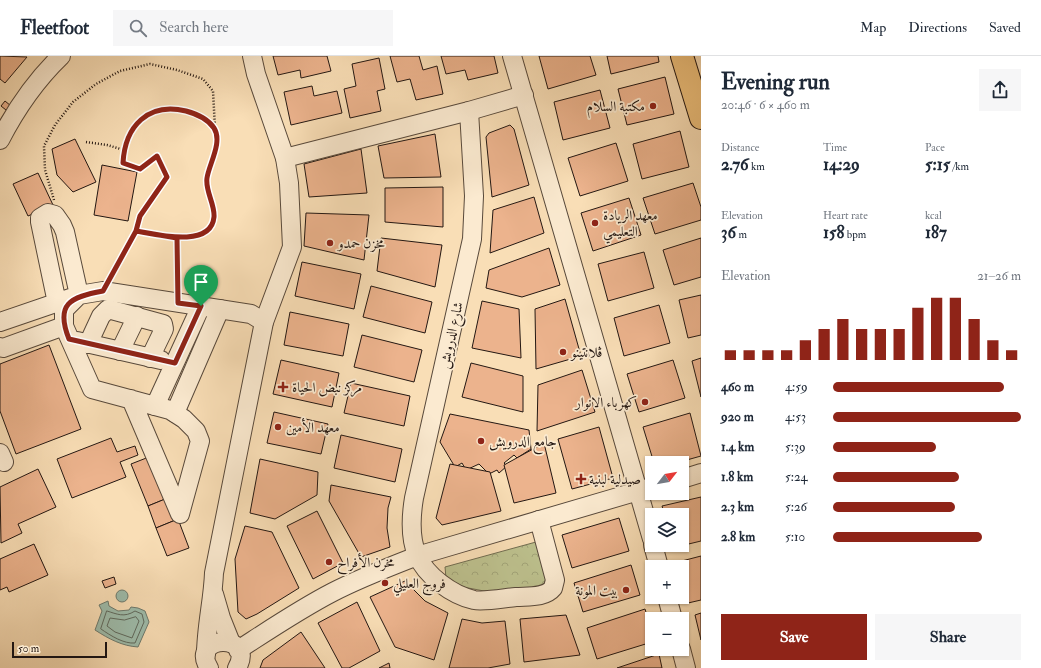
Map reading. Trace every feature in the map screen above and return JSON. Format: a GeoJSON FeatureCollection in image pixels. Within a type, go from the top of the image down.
{"type":"FeatureCollection","features":[{"type":"Feature","properties":{"kind":"main road"},"geometry":{"type":"LineString","coordinates":[[682,56],[701,118]]}},
{"type":"Feature","properties":{"kind":"street"},"geometry":{"type":"LineString","coordinates":[[0,140],[16,111],[44,73],[61,56]]}},
{"type":"Feature","properties":{"kind":"street"},"geometry":{"type":"LineString","coordinates":[[242,56],[256,74]]}},
{"type":"Feature","properties":{"kind":"street"},"geometry":{"type":"LineString","coordinates":[[206,663],[207,623],[214,592],[214,573],[264,322],[292,248],[289,183],[285,158],[256,74],[252,56]]}},
{"type":"Feature","properties":{"kind":"street"},"geometry":{"type":"LineString","coordinates":[[512,56],[645,486]]}},
{"type":"Feature","properties":{"kind":"street"},"geometry":{"type":"LineString","coordinates":[[285,158],[469,111],[524,94]]}},
{"type":"Feature","properties":{"kind":"street","name":"شارع الدرويش"},"geometry":{"type":"LineString","coordinates":[[417,556],[412,527],[414,498],[472,239],[474,196],[469,111]]}},
{"type":"Feature","properties":{"kind":"street"},"geometry":{"type":"LineString","coordinates":[[57,303],[40,218],[48,213],[52,213],[59,219],[65,232],[79,295]]}},
{"type":"Feature","properties":{"kind":"street"},"geometry":{"type":"LineString","coordinates":[[0,322],[79,295],[103,291],[251,314],[264,322]]}},
{"type":"Feature","properties":{"kind":"street"},"geometry":{"type":"LineString","coordinates":[[79,295],[64,310],[66,332],[92,389],[132,399],[175,413],[196,431],[200,441],[180,514],[132,399]]}},
{"type":"Feature","properties":{"kind":"street"},"geometry":{"type":"LineString","coordinates":[[155,406],[201,306]]}},
{"type":"Feature","properties":{"kind":"street"},"geometry":{"type":"LineString","coordinates":[[175,413],[220,309]]}},
{"type":"Feature","properties":{"kind":"street"},"geometry":{"type":"LineString","coordinates":[[88,344],[101,316],[106,310],[137,316],[160,322],[164,326],[150,358]]}},
{"type":"Feature","properties":{"kind":"street"},"geometry":{"type":"LineString","coordinates":[[120,351],[137,316]]}},
{"type":"Feature","properties":{"kind":"street"},"geometry":{"type":"LineString","coordinates":[[0,347],[3,348],[66,332],[88,344],[175,363]]}},
{"type":"Feature","properties":{"kind":"street"},"geometry":{"type":"LineString","coordinates":[[689,477],[701,473]]}},
{"type":"Feature","properties":{"kind":"street"},"geometry":{"type":"LineString","coordinates":[[235,647],[359,579],[417,556],[645,489]]}},
{"type":"Feature","properties":{"kind":"street"},"geometry":{"type":"LineString","coordinates":[[417,556],[424,566],[442,584],[475,600],[547,594],[553,588],[555,580],[539,520]]}},
{"type":"Feature","properties":{"kind":"street"},"geometry":{"type":"LineString","coordinates":[[214,592],[221,618],[240,658],[237,668]]}},
{"type":"Feature","properties":{"kind":"street"},"geometry":{"type":"LineString","coordinates":[[206,663],[212,646],[216,642],[226,641],[235,647]]}},
{"type":"Feature","properties":{"kind":"street"},"geometry":{"type":"LineString","coordinates":[[683,656],[686,668]]}},
{"type":"Feature","properties":{"kind":"path"},"geometry":{"type":"LineString","coordinates":[[59,219],[46,170],[44,146],[55,125],[73,102],[96,84],[120,72],[150,64],[177,70],[203,79],[213,91],[215,129],[217,136],[207,180],[214,217],[209,229],[200,234],[177,238],[136,231]]}},
{"type":"Feature","properties":{"kind":"path"},"geometry":{"type":"LineString","coordinates":[[103,291],[136,231],[140,216],[167,177],[157,156],[140,169],[123,163],[124,150],[131,130],[145,116],[164,109],[195,113],[206,120],[215,129]]}},
{"type":"Feature","properties":{"kind":"path"},"geometry":{"type":"LineString","coordinates":[[86,142],[107,145],[124,150]]}},
{"type":"Feature","properties":{"kind":"path"},"geometry":{"type":"LineString","coordinates":[[177,238],[178,303]]}},
{"type":"Feature","properties":{"kind":"green space"},"geometry":{"type":"Polygon","coordinates":[[[536,542],[547,577],[541,589],[484,591],[463,587],[446,578],[445,567],[536,542]]]}},
{"type":"Feature","properties":{"kind":"water"},"geometry":{"type":"Polygon","coordinates":[[[122,590],[126,592],[128,596],[126,600],[122,602],[118,600],[116,596],[118,592],[122,590]]]}},
{"type":"Feature","properties":{"kind":"water"},"geometry":{"type":"Polygon","coordinates":[[[108,601],[109,606],[118,611],[129,610],[131,607],[145,611],[149,622],[138,647],[116,642],[95,630],[102,611],[99,605],[108,601]]]}},
{"type":"Feature","properties":{"kind":"building"},"geometry":{"type":"Polygon","coordinates":[[[0,56],[27,57],[5,83],[0,79],[0,56]]]}},
{"type":"Feature","properties":{"kind":"building"},"geometry":{"type":"Polygon","coordinates":[[[273,56],[327,56],[331,71],[301,78],[300,70],[278,75],[273,56]]]}},
{"type":"Feature","properties":{"kind":"building"},"geometry":{"type":"Polygon","coordinates":[[[390,56],[419,56],[423,70],[437,66],[443,94],[416,100],[410,79],[397,82],[390,56]]]}},
{"type":"Feature","properties":{"kind":"building"},"geometry":{"type":"Polygon","coordinates":[[[441,56],[494,56],[498,73],[468,80],[465,70],[446,74],[441,56]]]}},
{"type":"Feature","properties":{"kind":"building"},"geometry":{"type":"Polygon","coordinates":[[[539,56],[590,56],[596,75],[548,89],[539,56]]]}},
{"type":"Feature","properties":{"kind":"building"},"geometry":{"type":"Polygon","coordinates":[[[607,56],[658,56],[659,62],[611,74],[607,56]]]}},
{"type":"Feature","properties":{"kind":"building"},"geometry":{"type":"Polygon","coordinates":[[[379,58],[385,89],[377,91],[381,111],[350,118],[344,89],[356,86],[352,64],[379,58]]]}},
{"type":"Feature","properties":{"kind":"building"},"geometry":{"type":"Polygon","coordinates":[[[665,77],[674,114],[627,125],[618,89],[665,77]]]}},
{"type":"Feature","properties":{"kind":"building"},"geometry":{"type":"Polygon","coordinates":[[[312,86],[314,96],[337,91],[342,113],[291,125],[284,92],[312,86]]]}},
{"type":"Feature","properties":{"kind":"building"},"geometry":{"type":"Polygon","coordinates":[[[600,90],[610,128],[563,140],[554,102],[600,90]]]}},
{"type":"Feature","properties":{"kind":"building"},"geometry":{"type":"Polygon","coordinates":[[[5,101],[11,106],[6,110],[1,106],[5,101]]]}},
{"type":"Feature","properties":{"kind":"building"},"geometry":{"type":"Polygon","coordinates":[[[510,125],[514,129],[529,185],[492,197],[486,137],[489,133],[510,125]]]}},
{"type":"Feature","properties":{"kind":"building"},"geometry":{"type":"Polygon","coordinates":[[[680,131],[689,167],[642,179],[633,144],[680,131]]]}},
{"type":"Feature","properties":{"kind":"building"},"geometry":{"type":"Polygon","coordinates":[[[435,134],[441,177],[384,178],[378,146],[435,134]]]}},
{"type":"Feature","properties":{"kind":"building"},"geometry":{"type":"Polygon","coordinates":[[[75,139],[96,182],[73,192],[57,175],[52,149],[75,139]]]}},
{"type":"Feature","properties":{"kind":"building"},"geometry":{"type":"Polygon","coordinates":[[[616,143],[628,181],[580,196],[568,158],[616,143]]]}},
{"type":"Feature","properties":{"kind":"building"},"geometry":{"type":"Polygon","coordinates":[[[361,149],[367,193],[309,197],[304,164],[361,149]]]}},
{"type":"Feature","properties":{"kind":"building"},"geometry":{"type":"Polygon","coordinates":[[[102,165],[137,172],[128,221],[94,215],[102,165]]]}},
{"type":"Feature","properties":{"kind":"building"},"geometry":{"type":"Polygon","coordinates":[[[38,173],[53,205],[28,216],[13,184],[38,173]]]}},
{"type":"Feature","properties":{"kind":"building"},"geometry":{"type":"Polygon","coordinates":[[[693,183],[701,207],[701,220],[655,234],[643,198],[693,183]]]}},
{"type":"Feature","properties":{"kind":"building"},"geometry":{"type":"Polygon","coordinates":[[[443,187],[443,227],[385,222],[385,188],[443,187]]]}},
{"type":"Feature","properties":{"kind":"building"},"geometry":{"type":"Polygon","coordinates":[[[534,197],[544,233],[490,253],[493,210],[534,197]]]}},
{"type":"Feature","properties":{"kind":"building"},"geometry":{"type":"Polygon","coordinates":[[[629,198],[641,235],[593,251],[581,213],[629,198]]]}},
{"type":"Feature","properties":{"kind":"building"},"geometry":{"type":"Polygon","coordinates":[[[306,213],[369,215],[364,260],[304,246],[306,213]]]}},
{"type":"Feature","properties":{"kind":"building"},"geometry":{"type":"Polygon","coordinates":[[[381,238],[442,245],[435,287],[377,271],[381,238]]]}},
{"type":"Feature","properties":{"kind":"building"},"geometry":{"type":"Polygon","coordinates":[[[701,238],[701,277],[674,285],[663,250],[701,238]]]}},
{"type":"Feature","properties":{"kind":"building"},"geometry":{"type":"Polygon","coordinates":[[[549,248],[560,285],[522,297],[486,288],[489,270],[549,248]]]}},
{"type":"Feature","properties":{"kind":"building"},"geometry":{"type":"Polygon","coordinates":[[[644,252],[654,288],[608,301],[598,264],[644,252]]]}},
{"type":"Feature","properties":{"kind":"building"},"geometry":{"type":"Polygon","coordinates":[[[302,262],[361,274],[354,309],[295,296],[302,262]]]}},
{"type":"Feature","properties":{"kind":"building"},"geometry":{"type":"Polygon","coordinates":[[[371,286],[432,302],[425,333],[363,317],[371,286]]]}},
{"type":"Feature","properties":{"kind":"building"},"geometry":{"type":"Polygon","coordinates":[[[701,295],[701,335],[688,338],[679,300],[701,295]]]}},
{"type":"Feature","properties":{"kind":"building"},"geometry":{"type":"Polygon","coordinates":[[[565,299],[581,356],[536,369],[535,309],[565,299]]]}},
{"type":"Feature","properties":{"kind":"building"},"geometry":{"type":"Polygon","coordinates":[[[482,301],[519,309],[521,358],[472,348],[482,301]]]}},
{"type":"Feature","properties":{"kind":"building"},"geometry":{"type":"Polygon","coordinates":[[[659,305],[670,343],[624,356],[614,318],[659,305]]]}},
{"type":"Feature","properties":{"kind":"building"},"geometry":{"type":"Polygon","coordinates":[[[290,312],[349,324],[343,356],[284,345],[290,312]]]}},
{"type":"Feature","properties":{"kind":"building"},"geometry":{"type":"Polygon","coordinates":[[[362,335],[422,350],[414,382],[354,367],[362,335]]]}},
{"type":"Feature","properties":{"kind":"building"},"geometry":{"type":"Polygon","coordinates":[[[49,345],[81,429],[16,454],[0,411],[0,364],[49,345]]]}},
{"type":"Feature","properties":{"kind":"building"},"geometry":{"type":"Polygon","coordinates":[[[701,358],[701,397],[692,361],[701,358]]]}},
{"type":"Feature","properties":{"kind":"building"},"geometry":{"type":"Polygon","coordinates":[[[281,360],[339,373],[332,407],[273,394],[281,360]]]}},
{"type":"Feature","properties":{"kind":"building"},"geometry":{"type":"Polygon","coordinates":[[[673,360],[685,398],[639,412],[627,374],[673,360]]]}},
{"type":"Feature","properties":{"kind":"building"},"geometry":{"type":"Polygon","coordinates":[[[471,363],[523,376],[523,412],[462,397],[471,363]]]}},
{"type":"Feature","properties":{"kind":"building"},"geometry":{"type":"Polygon","coordinates":[[[582,370],[595,412],[537,431],[538,385],[582,370]]]}},
{"type":"Feature","properties":{"kind":"building"},"geometry":{"type":"Polygon","coordinates":[[[351,383],[410,396],[404,426],[344,413],[351,383]]]}},
{"type":"Feature","properties":{"kind":"building"},"geometry":{"type":"Polygon","coordinates":[[[274,412],[328,424],[321,454],[267,443],[274,412]]]}},
{"type":"Feature","properties":{"kind":"building"},"geometry":{"type":"Polygon","coordinates":[[[690,413],[701,456],[689,459],[689,456],[652,456],[643,427],[690,413]]]}},
{"type":"Feature","properties":{"kind":"building"},"geometry":{"type":"Polygon","coordinates":[[[450,414],[529,430],[531,449],[517,458],[514,455],[504,463],[507,466],[499,473],[497,470],[489,474],[479,464],[466,470],[462,463],[455,467],[440,442],[450,414]]]}},
{"type":"Feature","properties":{"kind":"building"},"geometry":{"type":"Polygon","coordinates":[[[599,427],[613,478],[572,489],[558,439],[599,427]]]}},
{"type":"Feature","properties":{"kind":"building"},"geometry":{"type":"Polygon","coordinates":[[[341,435],[402,449],[395,482],[334,468],[341,435]]]}},
{"type":"Feature","properties":{"kind":"building"},"geometry":{"type":"Polygon","coordinates":[[[111,438],[117,452],[135,446],[138,455],[120,462],[126,477],[72,498],[57,459],[111,438]]]}},
{"type":"Feature","properties":{"kind":"building"},"geometry":{"type":"Polygon","coordinates":[[[544,443],[556,493],[514,503],[504,465],[544,443]]]}},
{"type":"Feature","properties":{"kind":"building"},"geometry":{"type":"Polygon","coordinates":[[[154,455],[170,497],[148,506],[131,464],[154,455]]]}},
{"type":"Feature","properties":{"kind":"building"},"geometry":{"type":"Polygon","coordinates":[[[260,459],[318,472],[317,495],[275,519],[250,513],[260,459]]]}},
{"type":"Feature","properties":{"kind":"building"},"geometry":{"type":"Polygon","coordinates":[[[450,464],[490,472],[501,511],[442,525],[436,518],[450,464]]]}},
{"type":"Feature","properties":{"kind":"building"},"geometry":{"type":"Polygon","coordinates":[[[38,469],[56,507],[18,524],[22,533],[1,543],[0,487],[38,469]]]}},
{"type":"Feature","properties":{"kind":"building"},"geometry":{"type":"Polygon","coordinates":[[[331,485],[391,497],[388,508],[387,528],[390,547],[361,557],[329,501],[331,485]]]}},
{"type":"Feature","properties":{"kind":"building"},"geometry":{"type":"Polygon","coordinates":[[[170,497],[178,519],[156,528],[148,506],[170,497]]]}},
{"type":"Feature","properties":{"kind":"building"},"geometry":{"type":"Polygon","coordinates":[[[701,497],[701,541],[689,544],[689,508],[663,508],[662,506],[701,497]]]}},
{"type":"Feature","properties":{"kind":"building"},"geometry":{"type":"Polygon","coordinates":[[[317,511],[343,563],[313,579],[287,526],[317,511]]]}},
{"type":"Feature","properties":{"kind":"building"},"geometry":{"type":"Polygon","coordinates":[[[619,518],[629,551],[572,568],[562,535],[619,518]]]}},
{"type":"Feature","properties":{"kind":"building"},"geometry":{"type":"Polygon","coordinates":[[[178,519],[189,548],[167,556],[156,528],[178,519]]]}},
{"type":"Feature","properties":{"kind":"building"},"geometry":{"type":"Polygon","coordinates":[[[245,526],[272,532],[299,588],[257,614],[246,619],[238,612],[235,559],[245,526]]]}},
{"type":"Feature","properties":{"kind":"building"},"geometry":{"type":"Polygon","coordinates":[[[34,544],[48,575],[9,592],[7,587],[0,590],[0,559],[34,544]]]}},
{"type":"Feature","properties":{"kind":"building"},"geometry":{"type":"Polygon","coordinates":[[[701,556],[701,600],[689,603],[689,560],[686,560],[701,556]]]}},
{"type":"Feature","properties":{"kind":"building"},"geometry":{"type":"Polygon","coordinates":[[[631,565],[640,595],[583,612],[574,583],[631,565]]]}},
{"type":"Feature","properties":{"kind":"building"},"geometry":{"type":"Polygon","coordinates":[[[114,577],[116,584],[105,588],[102,581],[114,577]]]}},
{"type":"Feature","properties":{"kind":"building"},"geometry":{"type":"Polygon","coordinates":[[[405,581],[425,601],[448,613],[434,660],[395,647],[370,597],[405,581]]]}},
{"type":"Feature","properties":{"kind":"building"},"geometry":{"type":"Polygon","coordinates":[[[357,602],[380,651],[349,668],[342,668],[318,623],[357,602]]]}},
{"type":"Feature","properties":{"kind":"building"},"geometry":{"type":"Polygon","coordinates":[[[645,609],[646,612],[645,644],[597,659],[587,628],[645,609]]]}},
{"type":"Feature","properties":{"kind":"building"},"geometry":{"type":"Polygon","coordinates":[[[701,613],[701,640],[695,615],[701,613]]]}},
{"type":"Feature","properties":{"kind":"building"},"geometry":{"type":"Polygon","coordinates":[[[566,615],[580,655],[524,662],[520,619],[566,615]]]}},
{"type":"Feature","properties":{"kind":"building"},"geometry":{"type":"Polygon","coordinates":[[[462,619],[482,623],[505,621],[510,664],[488,668],[449,668],[462,619]]]}},
{"type":"Feature","properties":{"kind":"building"},"geometry":{"type":"Polygon","coordinates":[[[301,632],[325,668],[260,668],[263,660],[301,632]]]}},
{"type":"Feature","properties":{"kind":"building"},"geometry":{"type":"Polygon","coordinates":[[[653,656],[659,656],[662,668],[617,668],[653,656]]]}},
{"type":"Feature","properties":{"kind":"building"},"geometry":{"type":"Polygon","coordinates":[[[389,663],[390,668],[379,668],[389,663]]]}},
{"type":"Feature","properties":{"kind":"place","name":"مكتبة السلام"},"geometry":{"type":"Point","coordinates":[653,106]}},
{"type":"Feature","properties":{"kind":"place","name":"معهد الريادة التعليمي"},"geometry":{"type":"Point","coordinates":[595,223]}},
{"type":"Feature","properties":{"kind":"place","name":"مخزن حمدو"},"geometry":{"type":"Point","coordinates":[330,243]}},
{"type":"Feature","properties":{"kind":"place","name":"ڤلانتينو"},"geometry":{"type":"Point","coordinates":[563,352]}},
{"type":"Feature","properties":{"kind":"place","name":"مركز نبض الحياة"},"geometry":{"type":"Point","coordinates":[283,387]}},
{"type":"Feature","properties":{"kind":"place","name":"كهرباء الانوار"},"geometry":{"type":"Point","coordinates":[645,402]}},
{"type":"Feature","properties":{"kind":"place","name":"معهد الأمين"},"geometry":{"type":"Point","coordinates":[278,427]}},
{"type":"Feature","properties":{"kind":"place","name":"جامع الدرويش"},"geometry":{"type":"Point","coordinates":[481,441]}},
{"type":"Feature","properties":{"kind":"place","name":"صيدلية لبنية"},"geometry":{"type":"Point","coordinates":[581,479]}},
{"type":"Feature","properties":{"kind":"place","name":"مخرن الأفراح"},"geometry":{"type":"Point","coordinates":[329,562]}},
{"type":"Feature","properties":{"kind":"place","name":"فروج العليلي"},"geometry":{"type":"Point","coordinates":[385,583]}},
{"type":"Feature","properties":{"kind":"place","name":"بيت المونة"},"geometry":{"type":"Point","coordinates":[626,590]}},
{"type":"Feature","properties":{"kind":"route"},"geometry":{"type":"LineString","coordinates":[[201,306],[175,363],[69,339],[63,323],[64,310],[72,300],[79,295],[103,291],[136,231],[177,238],[200,234],[209,229],[214,217],[207,180],[215,149],[217,136],[215,129],[206,120],[195,113],[164,109],[145,116],[131,130],[124,150],[123,163],[140,169],[157,156],[167,177],[140,216],[136,231],[177,238],[178,303],[201,306]]}}]}
